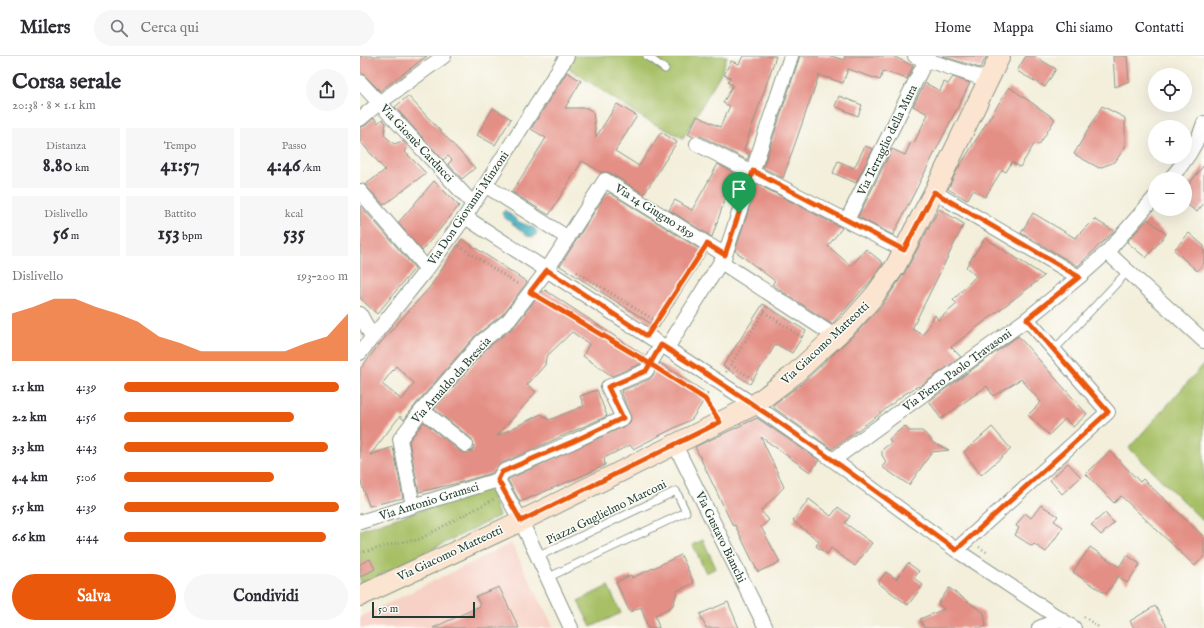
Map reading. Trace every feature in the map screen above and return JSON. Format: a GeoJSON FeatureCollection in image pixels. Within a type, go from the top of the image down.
{"type":"FeatureCollection","features":[{"type":"Feature","properties":{"kind":"street"},"geometry":{"type":"LineString","coordinates":[[360,119],[379,103],[444,56]]}},
{"type":"Feature","properties":{"kind":"street","name":"Via Don Giovanni Minzoni"},"geometry":{"type":"LineString","coordinates":[[360,353],[428,269],[465,217],[567,56]]}},
{"type":"Feature","properties":{"kind":"street"},"geometry":{"type":"LineString","coordinates":[[571,628],[521,521],[498,480],[502,472],[623,418],[608,387],[646,371],[664,347],[723,258],[791,56]]}},
{"type":"Feature","properties":{"kind":"street","name":"Via Giacomo Matteotti"},"geometry":{"type":"LineString","coordinates":[[360,596],[521,521],[754,405],[792,376],[836,336],[874,296],[891,273],[934,192],[1000,56]]}},
{"type":"Feature","properties":{"kind":"street"},"geometry":{"type":"LineString","coordinates":[[921,58],[988,80]]}},
{"type":"Feature","properties":{"kind":"street","name":"Via Terraglio della Mura"},"geometry":{"type":"LineString","coordinates":[[847,220],[921,58]]}},
{"type":"Feature","properties":{"kind":"street","name":"Via Giosuè Carducci"},"geometry":{"type":"LineString","coordinates":[[360,82],[473,204]]}},
{"type":"Feature","properties":{"kind":"street"},"geometry":{"type":"LineString","coordinates":[[1176,172],[1201,140],[1204,123]]}},
{"type":"Feature","properties":{"kind":"street"},"geometry":{"type":"LineString","coordinates":[[698,144],[904,250]]}},
{"type":"Feature","properties":{"kind":"street","name":"Via 14 Giugno 1859"},"geometry":{"type":"LineString","coordinates":[[604,180],[707,244],[774,297],[836,336]]}},
{"type":"Feature","properties":{"kind":"street","name":"Via Arnaldo da Brescia"},"geometry":{"type":"LineString","coordinates":[[413,506],[400,439],[422,410],[481,342],[509,320],[547,270],[604,180]]}},
{"type":"Feature","properties":{"kind":"street"},"geometry":{"type":"LineString","coordinates":[[485,185],[568,238]]}},
{"type":"Feature","properties":{"kind":"street"},"geometry":{"type":"LineString","coordinates":[[360,191],[428,269]]}},
{"type":"Feature","properties":{"kind":"street"},"geometry":{"type":"LineString","coordinates":[[934,192],[1079,277]]}},
{"type":"Feature","properties":{"kind":"street","name":"Via Pietro Paolo Travasoni"},"geometry":{"type":"LineString","coordinates":[[834,460],[1027,319],[1079,277],[1107,252],[1148,205]]}},
{"type":"Feature","properties":{"kind":"street"},"geometry":{"type":"LineString","coordinates":[[465,217],[754,405],[834,460],[956,550],[1074,628]]}},
{"type":"Feature","properties":{"kind":"street"},"geometry":{"type":"LineString","coordinates":[[1107,252],[1204,341]]}},
{"type":"Feature","properties":{"kind":"street"},"geometry":{"type":"LineString","coordinates":[[360,314],[372,338]]}},
{"type":"Feature","properties":{"kind":"street"},"geometry":{"type":"LineString","coordinates":[[956,550],[1108,412],[1027,319]]}},
{"type":"Feature","properties":{"kind":"street"},"geometry":{"type":"LineString","coordinates":[[422,410],[466,445]]}},
{"type":"Feature","properties":{"kind":"street","name":"Via Gustavo Bianchi"},"geometry":{"type":"LineString","coordinates":[[675,445],[766,628]]}},
{"type":"Feature","properties":{"kind":"street","name":"Via Antonio Gramsci"},"geometry":{"type":"LineString","coordinates":[[360,522],[498,480]]}},
{"type":"Feature","properties":{"kind":"street"},"geometry":{"type":"LineString","coordinates":[[1040,628],[1060,619]]}},
{"type":"Feature","properties":{"kind":"lane"},"geometry":{"type":"LineString","coordinates":[[647,56],[665,69]]}},
{"type":"Feature","properties":{"kind":"lane"},"geometry":{"type":"LineString","coordinates":[[1054,350],[1128,271]]}},
{"type":"Feature","properties":{"kind":"lane","name":"Piazza Guglielmo Marconi"},"geometry":{"type":"LineString","coordinates":[[537,557],[676,491],[686,512],[547,578]]}},
{"type":"Feature","properties":{"kind":"path"},"geometry":{"type":"LineString","coordinates":[[448,240],[530,292],[644,360]]}},
{"type":"Feature","properties":{"kind":"path"},"geometry":{"type":"LineString","coordinates":[[647,336],[707,244]]}},
{"type":"Feature","properties":{"kind":"path"},"geometry":{"type":"LineString","coordinates":[[555,258],[656,321]]}},
{"type":"Feature","properties":{"kind":"path"},"geometry":{"type":"LineString","coordinates":[[719,382],[774,297]]}},
{"type":"Feature","properties":{"kind":"path"},"geometry":{"type":"LineString","coordinates":[[764,312],[802,337]]}},
{"type":"Feature","properties":{"kind":"path"},"geometry":{"type":"LineString","coordinates":[[731,364],[753,379]]}},
{"type":"Feature","properties":{"kind":"path"},"geometry":{"type":"LineString","coordinates":[[656,368],[705,399],[720,422]]}},
{"type":"Feature","properties":{"kind":"path"},"geometry":{"type":"LineString","coordinates":[[360,552],[401,542],[418,540],[506,493]]}},
{"type":"Feature","properties":{"kind":"shaded area"},"geometry":{"type":"Polygon","coordinates":[[[511,543],[554,628],[360,628],[360,617],[511,543]]]}},
{"type":"Feature","properties":{"kind":"green space"},"geometry":{"type":"Polygon","coordinates":[[[574,56],[727,56],[721,73],[683,138],[643,118],[567,67],[574,56]]]}},
{"type":"Feature","properties":{"kind":"green space"},"geometry":{"type":"Polygon","coordinates":[[[1204,364],[1204,522],[1129,448],[1204,364]]]}},
{"type":"Feature","properties":{"kind":"green space"},"geometry":{"type":"Polygon","coordinates":[[[483,490],[488,490],[491,493],[499,516],[360,585],[360,530],[483,490]]]}},
{"type":"Feature","properties":{"kind":"green space"},"geometry":{"type":"Polygon","coordinates":[[[703,540],[716,568],[706,573],[693,545],[703,540]]]}},
{"type":"Feature","properties":{"kind":"green space"},"geometry":{"type":"Polygon","coordinates":[[[608,586],[621,613],[591,627],[578,601],[608,586]]]}},
{"type":"Feature","properties":{"kind":"water"},"geometry":{"type":"Polygon","coordinates":[[[505,210],[519,222],[534,228],[537,232],[535,236],[528,236],[504,217],[502,213],[505,210]]]}},
{"type":"Feature","properties":{"kind":"building"},"geometry":{"type":"Polygon","coordinates":[[[360,56],[427,56],[380,91],[360,71],[360,56]]]}},
{"type":"Feature","properties":{"kind":"building"},"geometry":{"type":"Polygon","coordinates":[[[743,56],[776,56],[744,150],[749,155],[747,160],[701,136],[693,137],[688,134],[697,116],[720,127],[730,106],[723,103],[733,85],[728,83],[730,77],[724,75],[731,61],[739,64],[743,56]]]}},
{"type":"Feature","properties":{"kind":"building"},"geometry":{"type":"Polygon","coordinates":[[[800,56],[831,56],[844,60],[845,56],[893,56],[913,66],[907,79],[883,71],[880,80],[848,69],[843,83],[819,75],[783,178],[763,168],[800,56]]]}},
{"type":"Feature","properties":{"kind":"building"},"geometry":{"type":"Polygon","coordinates":[[[942,56],[987,56],[980,68],[942,56]]]}},
{"type":"Feature","properties":{"kind":"building"},"geometry":{"type":"Polygon","coordinates":[[[1026,56],[1034,56],[1056,69],[1045,87],[1017,71],[1026,56]]]}},
{"type":"Feature","properties":{"kind":"building"},"geometry":{"type":"Polygon","coordinates":[[[1113,56],[1127,56],[1129,81],[1115,87],[1113,56]]]}},
{"type":"Feature","properties":{"kind":"building"},"geometry":{"type":"Polygon","coordinates":[[[567,72],[581,81],[565,108],[587,108],[593,112],[596,137],[617,104],[637,116],[615,151],[639,166],[661,132],[677,142],[644,194],[610,173],[601,172],[582,161],[549,215],[512,192],[546,138],[531,129],[567,72]]]}},
{"type":"Feature","properties":{"kind":"building"},"geometry":{"type":"Polygon","coordinates":[[[953,77],[970,83],[893,235],[858,217],[892,149],[905,155],[911,142],[914,143],[928,114],[913,106],[925,83],[940,91],[944,82],[948,84],[953,77]]]}},
{"type":"Feature","properties":{"kind":"building"},"geometry":{"type":"Polygon","coordinates":[[[1009,87],[1055,119],[1039,145],[1035,143],[1020,167],[1012,162],[1006,172],[1002,170],[985,197],[973,190],[967,200],[948,189],[956,172],[1009,87]]]}},
{"type":"Feature","properties":{"kind":"building"},"geometry":{"type":"Polygon","coordinates":[[[408,96],[475,168],[462,179],[448,164],[452,160],[448,156],[443,160],[395,107],[408,96]]]}},
{"type":"Feature","properties":{"kind":"building"},"geometry":{"type":"Polygon","coordinates":[[[839,96],[862,105],[858,116],[835,106],[839,96]]]}},
{"type":"Feature","properties":{"kind":"building"},"geometry":{"type":"Polygon","coordinates":[[[1102,106],[1125,118],[1125,147],[1115,162],[1099,168],[1074,154],[1102,106]]]}},
{"type":"Feature","properties":{"kind":"building"},"geometry":{"type":"Polygon","coordinates":[[[493,108],[511,119],[495,145],[477,135],[493,108]]]}},
{"type":"Feature","properties":{"kind":"building"},"geometry":{"type":"Polygon","coordinates":[[[374,118],[378,123],[382,119],[386,123],[384,135],[394,144],[403,141],[408,147],[404,151],[426,173],[384,205],[365,185],[385,170],[360,141],[360,127],[365,126],[374,118]]]}},
{"type":"Feature","properties":{"kind":"building"},"geometry":{"type":"Polygon","coordinates":[[[865,146],[873,149],[856,183],[833,173],[838,161],[854,168],[865,146]]]}},
{"type":"Feature","properties":{"kind":"building"},"geometry":{"type":"Polygon","coordinates":[[[718,164],[734,173],[712,237],[669,210],[675,200],[692,210],[718,164]]]}},
{"type":"Feature","properties":{"kind":"building"},"geometry":{"type":"Polygon","coordinates":[[[1204,165],[1204,203],[1197,212],[1192,208],[1192,180],[1204,165]]]}},
{"type":"Feature","properties":{"kind":"building"},"geometry":{"type":"Polygon","coordinates":[[[434,181],[459,206],[422,251],[398,223],[434,181]]]}},
{"type":"Feature","properties":{"kind":"building"},"geometry":{"type":"Polygon","coordinates":[[[757,184],[842,228],[828,246],[851,266],[866,249],[883,263],[874,277],[832,324],[772,284],[775,281],[735,251],[757,184]]]}},
{"type":"Feature","properties":{"kind":"building"},"geometry":{"type":"Polygon","coordinates":[[[610,193],[706,253],[658,328],[560,266],[605,195],[610,193]]]}},
{"type":"Feature","properties":{"kind":"building"},"geometry":{"type":"Polygon","coordinates":[[[361,206],[415,268],[377,314],[360,298],[361,206]]]}},
{"type":"Feature","properties":{"kind":"building"},"geometry":{"type":"Polygon","coordinates":[[[939,209],[964,224],[912,329],[923,335],[935,315],[938,320],[957,304],[953,300],[976,276],[966,267],[985,238],[1044,276],[951,347],[961,357],[919,387],[918,386],[903,395],[832,449],[774,408],[774,404],[800,385],[859,330],[883,304],[905,272],[939,209]]]}},
{"type":"Feature","properties":{"kind":"building"},"geometry":{"type":"Polygon","coordinates":[[[1033,213],[1075,238],[1094,219],[1114,231],[1078,266],[1021,233],[1033,213]]]}},
{"type":"Feature","properties":{"kind":"building"},"geometry":{"type":"Polygon","coordinates":[[[1148,219],[1166,234],[1146,258],[1127,242],[1148,219]]]}},
{"type":"Feature","properties":{"kind":"building"},"geometry":{"type":"Polygon","coordinates":[[[1189,233],[1204,246],[1204,263],[1197,271],[1174,250],[1189,233]]]}},
{"type":"Feature","properties":{"kind":"building"},"geometry":{"type":"Polygon","coordinates":[[[462,239],[527,282],[503,314],[475,336],[404,420],[400,416],[370,455],[393,447],[403,498],[369,506],[360,479],[360,369],[382,341],[430,287],[462,239]],[[396,366],[382,384],[402,400],[414,383],[396,366]]]}},
{"type":"Feature","properties":{"kind":"building"},"geometry":{"type":"Polygon","coordinates":[[[545,290],[645,356],[640,364],[612,376],[583,356],[589,344],[572,332],[546,357],[545,365],[527,385],[536,392],[497,436],[541,414],[549,420],[584,406],[580,396],[597,390],[607,416],[500,464],[492,473],[419,492],[409,441],[424,422],[461,452],[465,453],[472,451],[474,446],[472,439],[434,409],[487,348],[514,327],[542,291],[543,292],[545,290]]]}},
{"type":"Feature","properties":{"kind":"building"},"geometry":{"type":"Polygon","coordinates":[[[763,304],[806,331],[792,353],[776,344],[750,384],[723,366],[763,304]]]}},
{"type":"Feature","properties":{"kind":"building"},"geometry":{"type":"Polygon","coordinates":[[[1018,336],[1087,414],[1073,427],[1065,419],[1049,435],[1028,415],[1041,402],[1021,379],[993,396],[987,386],[941,419],[929,401],[1018,336]]]}},
{"type":"Feature","properties":{"kind":"building"},"geometry":{"type":"Polygon","coordinates":[[[660,363],[708,394],[692,419],[633,449],[630,445],[604,458],[605,465],[520,502],[508,480],[509,479],[627,425],[631,418],[621,391],[650,379],[660,363]]]}},
{"type":"Feature","properties":{"kind":"building"},"geometry":{"type":"Polygon","coordinates":[[[757,418],[819,460],[810,472],[761,437],[784,487],[761,511],[769,520],[761,527],[780,562],[758,572],[735,525],[733,526],[695,447],[757,418]]]}},
{"type":"Feature","properties":{"kind":"building"},"geometry":{"type":"Polygon","coordinates":[[[905,426],[909,431],[922,431],[933,443],[949,450],[932,452],[909,485],[882,467],[886,462],[882,455],[882,451],[891,443],[889,439],[905,426]]]}},
{"type":"Feature","properties":{"kind":"building"},"geometry":{"type":"Polygon","coordinates":[[[992,427],[1011,449],[981,475],[964,452],[992,427]]]}},
{"type":"Feature","properties":{"kind":"building"},"geometry":{"type":"Polygon","coordinates":[[[1110,451],[1140,482],[1143,479],[1204,537],[1204,556],[1195,566],[1121,496],[1114,503],[1086,474],[1110,451]]]}},
{"type":"Feature","properties":{"kind":"building"},"geometry":{"type":"Polygon","coordinates":[[[1068,463],[1081,477],[1062,494],[1050,480],[1068,463]]]}},
{"type":"Feature","properties":{"kind":"building"},"geometry":{"type":"Polygon","coordinates":[[[809,499],[831,516],[838,507],[850,516],[845,523],[872,543],[855,566],[831,548],[827,554],[816,546],[819,541],[793,521],[809,499]]]}},
{"type":"Feature","properties":{"kind":"building"},"geometry":{"type":"Polygon","coordinates":[[[1041,505],[1058,516],[1054,521],[1063,527],[1046,552],[1034,544],[1032,546],[1015,535],[1019,528],[1016,526],[1025,513],[1031,518],[1041,505]]]}},
{"type":"Feature","properties":{"kind":"building"},"geometry":{"type":"Polygon","coordinates":[[[1105,513],[1114,523],[1101,535],[1091,525],[1105,513]]]}},
{"type":"Feature","properties":{"kind":"building"},"geometry":{"type":"Polygon","coordinates":[[[1090,547],[1119,567],[1127,555],[1140,564],[1127,583],[1118,576],[1106,594],[1073,572],[1090,547]]]}},
{"type":"Feature","properties":{"kind":"building"},"geometry":{"type":"Polygon","coordinates":[[[681,555],[694,583],[677,591],[673,605],[655,615],[659,628],[648,628],[641,607],[630,612],[616,582],[631,575],[632,578],[681,555]]]}},
{"type":"Feature","properties":{"kind":"building"},"geometry":{"type":"Polygon","coordinates":[[[370,559],[375,569],[360,577],[360,564],[370,559]]]}},
{"type":"Feature","properties":{"kind":"building"},"geometry":{"type":"Polygon","coordinates":[[[908,563],[919,571],[914,578],[923,585],[908,605],[878,583],[886,572],[896,579],[908,563]]]}},
{"type":"Feature","properties":{"kind":"building"},"geometry":{"type":"Polygon","coordinates":[[[499,587],[519,628],[433,628],[480,606],[476,596],[499,587]]]}},
{"type":"Feature","properties":{"kind":"building"},"geometry":{"type":"Polygon","coordinates":[[[949,588],[984,613],[986,626],[982,628],[924,628],[920,619],[944,609],[938,604],[949,588]]]}},
{"type":"Feature","properties":{"kind":"building"},"geometry":{"type":"Polygon","coordinates":[[[728,602],[739,628],[706,628],[700,614],[728,602]]]}},
{"type":"Feature","properties":{"kind":"building"},"geometry":{"type":"Polygon","coordinates":[[[1155,606],[1168,628],[1134,628],[1130,621],[1155,606]]]}},
{"type":"Feature","properties":{"kind":"route"},"geometry":{"type":"LineString","coordinates":[[739,213],[725,255],[707,244],[647,336],[547,270],[530,292],[644,360],[674,380],[705,399],[720,422],[521,521],[498,480],[502,472],[623,418],[608,387],[646,371],[661,345],[754,405],[834,460],[956,550],[1108,412],[1027,319],[1079,277],[934,192],[924,208],[904,250],[753,171],[739,213]]}}]}
